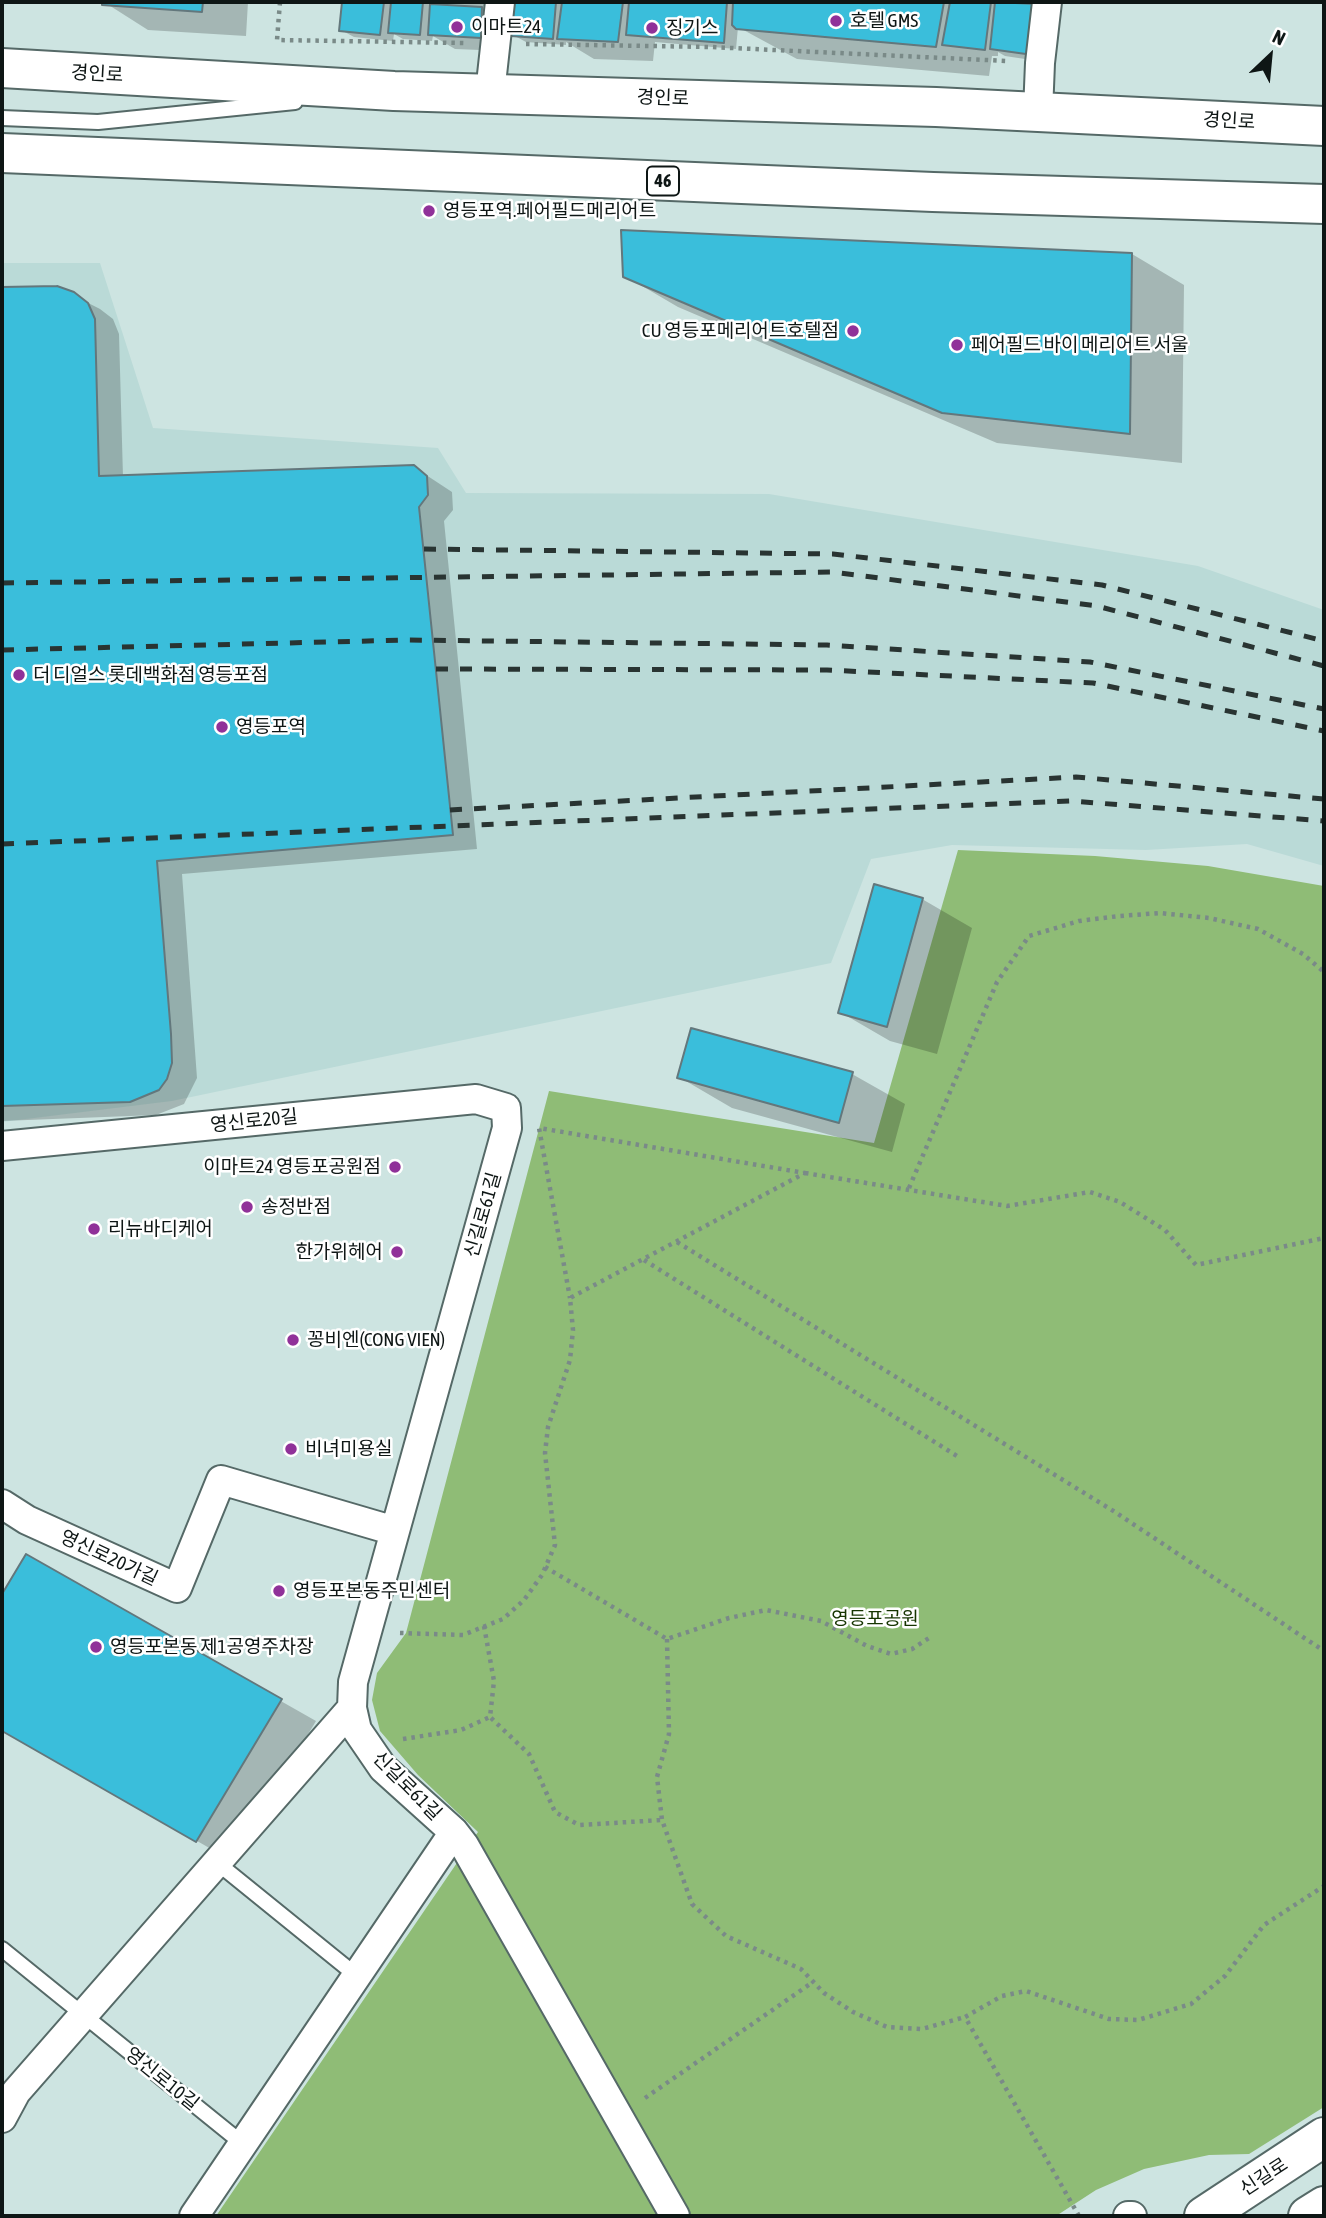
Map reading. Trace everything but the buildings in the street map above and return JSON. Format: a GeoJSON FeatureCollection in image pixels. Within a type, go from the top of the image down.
{"type":"FeatureCollection","features":[{"type":"Feature","properties":{"kind":"main road","name":"경인로"},"geometry":{"type":"LineString","coordinates":[[2,68],[394,91],[1038,112],[1324,126]]}},
{"type":"Feature","properties":{"kind":"main road","name":"46"},"geometry":{"type":"LineString","coordinates":[[2,153],[905,191],[1324,204]]}},
{"type":"Feature","properties":{"kind":"main road","name":"신길로"},"geometry":{"type":"LineString","coordinates":[[1204,2216],[1324,2137]]}},
{"type":"Feature","properties":{"kind":"main road"},"geometry":{"type":"LineString","coordinates":[[1308,2216],[1324,2206]]}},
{"type":"Feature","properties":{"kind":"street"},"geometry":{"type":"LineString","coordinates":[[490,93],[500,2]]}},
{"type":"Feature","properties":{"kind":"street"},"geometry":{"type":"LineString","coordinates":[[1038,112],[1047,2]]}},
{"type":"Feature","properties":{"kind":"street","name":"영신로20길"},"geometry":{"type":"LineString","coordinates":[[2,1146],[475,1099],[506,1108]]}},
{"type":"Feature","properties":{"kind":"street","name":"신길로61길"},"geometry":{"type":"LineString","coordinates":[[506,1108],[507,1128],[353,1682],[352,1708],[357,1730],[383,1768],[454,1832],[490,1888],[676,2216]]}},
{"type":"Feature","properties":{"kind":"street","name":"영신로20가길"},"geometry":{"type":"LineString","coordinates":[[2,1504],[27,1520],[177,1588],[221,1480],[395,1531]]}},
{"type":"Feature","properties":{"kind":"street"},"geometry":{"type":"LineString","coordinates":[[2,2118],[9,2090],[82,2015],[352,1708]]}},
{"type":"Feature","properties":{"kind":"street"},"geometry":{"type":"LineString","coordinates":[[194,2216],[454,1832]]}},
{"type":"Feature","properties":{"kind":"lane"},"geometry":{"type":"LineString","coordinates":[[2,117],[98,122],[394,91]]}},
{"type":"Feature","properties":{"kind":"lane"},"geometry":{"type":"LineString","coordinates":[[215,1861],[357,1976]]}},
{"type":"Feature","properties":{"kind":"lane","name":"영신로10길"},"geometry":{"type":"LineString","coordinates":[[2,1948],[243,2144]]}},
{"type":"Feature","properties":{"kind":"path"},"geometry":{"type":"LineString","coordinates":[[281,2],[277,40],[711,47],[1040,63]]}},
{"type":"Feature","properties":{"kind":"path"},"geometry":{"type":"LineString","coordinates":[[909,1188],[997,982],[1029,936],[1080,921],[1119,916],[1160,913],[1209,918],[1258,929],[1303,954],[1324,972]]}},
{"type":"Feature","properties":{"kind":"path"},"geometry":{"type":"LineString","coordinates":[[406,1633],[463,1635],[503,1619],[524,1600],[555,1545],[547,1486],[548,1427],[570,1360],[573,1330],[570,1298],[539,1128],[1007,1206],[1090,1192],[1120,1202],[1164,1230],[1196,1265],[1324,1238]]}},
{"type":"Feature","properties":{"kind":"path"},"geometry":{"type":"LineString","coordinates":[[570,1298],[805,1173]]}},
{"type":"Feature","properties":{"kind":"path"},"geometry":{"type":"LineString","coordinates":[[677,1242],[1115,1512],[1324,1651]]}},
{"type":"Feature","properties":{"kind":"path"},"geometry":{"type":"LineString","coordinates":[[643,1260],[957,1456]]}},
{"type":"Feature","properties":{"kind":"path"},"geometry":{"type":"LineString","coordinates":[[545,1567],[667,1639],[729,1618],[766,1610],[821,1620],[867,1646],[891,1654],[912,1649],[929,1638]]}},
{"type":"Feature","properties":{"kind":"path"},"geometry":{"type":"LineString","coordinates":[[484,1626],[494,1681],[490,1717]]}},
{"type":"Feature","properties":{"kind":"path"},"geometry":{"type":"LineString","coordinates":[[667,1639],[669,1734],[657,1777],[662,1820],[692,1904],[726,1936],[801,1969],[813,1982],[853,2012],[887,2027],[922,2029],[965,2017],[1002,1996],[1026,1991],[1109,2019],[1138,2020],[1191,2004],[1225,1976],[1264,1926],[1324,1886]]}},
{"type":"Feature","properties":{"kind":"path"},"geometry":{"type":"LineString","coordinates":[[401,1739],[461,1730],[490,1717]]}},
{"type":"Feature","properties":{"kind":"path"},"geometry":{"type":"LineString","coordinates":[[490,1717],[529,1754],[555,1812],[579,1825],[662,1820]]}},
{"type":"Feature","properties":{"kind":"path"},"geometry":{"type":"LineString","coordinates":[[619,2116],[813,1982]]}},
{"type":"Feature","properties":{"kind":"path"},"geometry":{"type":"LineString","coordinates":[[965,2017],[1079,2216]]}},
{"type":"Feature","properties":{"kind":"shaded area"},"geometry":{"type":"Polygon","coordinates":[[[2,263],[100,263],[153,428],[438,448],[466,493],[769,494],[1198,566],[1324,610],[1324,866],[1247,844],[1146,850],[952,845],[871,859],[831,963],[172,1101],[2,1122],[2,263]]]}},
{"type":"Feature","properties":{"kind":"green space","name":"영등포공원"},"geometry":{"type":"Polygon","coordinates":[[[958,850],[1095,856],[1208,866],[1324,886],[1324,2107],[1249,2154],[1209,2155],[1144,2169],[1096,2190],[1056,2216],[216,2216],[478,1832],[418,1775],[380,1731],[372,1700],[377,1673],[406,1633],[549,1091],[874,1143],[958,850]]]}},
{"type":"Feature","properties":{"kind":"railway"},"geometry":{"type":"LineString","coordinates":[[424,549],[833,554],[1102,585],[1324,641]]}},
{"type":"Feature","properties":{"kind":"railway"},"geometry":{"type":"LineString","coordinates":[[2,583],[832,572],[1097,606],[1324,666]]}},
{"type":"Feature","properties":{"kind":"railway"},"geometry":{"type":"LineString","coordinates":[[2,650],[408,640],[827,645],[1090,662],[1324,709]]}},
{"type":"Feature","properties":{"kind":"railway"},"geometry":{"type":"LineString","coordinates":[[436,669],[827,670],[1093,683],[1324,731]]}},
{"type":"Feature","properties":{"kind":"railway"},"geometry":{"type":"LineString","coordinates":[[450,810],[1076,777],[1324,799]]}},
{"type":"Feature","properties":{"kind":"railway"},"geometry":{"type":"LineString","coordinates":[[2,844],[1072,801],[1324,821]]}},
{"type":"Feature","properties":{"kind":"place","name":"호텔 GMS"},"geometry":{"type":"Point","coordinates":[836,21]}},
{"type":"Feature","properties":{"kind":"place","name":"이마트24"},"geometry":{"type":"Point","coordinates":[457,27]}},
{"type":"Feature","properties":{"kind":"place","name":"징기스"},"geometry":{"type":"Point","coordinates":[652,28]}},
{"type":"Feature","properties":{"kind":"place","name":"영등포역.페어필드메리어트"},"geometry":{"type":"Point","coordinates":[429,211]}},
{"type":"Feature","properties":{"kind":"place","name":"CU 영등포메리어트호텔점"},"geometry":{"type":"Point","coordinates":[853,331]}},
{"type":"Feature","properties":{"kind":"place","name":"페어필드 바이 메리어트 서울"},"geometry":{"type":"Point","coordinates":[957,345]}},
{"type":"Feature","properties":{"kind":"place","name":"더 디얼스 롯데백화점 영등포점"},"geometry":{"type":"Point","coordinates":[19,675]}},
{"type":"Feature","properties":{"kind":"place","name":"영등포역"},"geometry":{"type":"Point","coordinates":[222,727]}},
{"type":"Feature","properties":{"kind":"place","name":"이마트24 영등포공원점"},"geometry":{"type":"Point","coordinates":[395,1167]}},
{"type":"Feature","properties":{"kind":"place","name":"송정반점"},"geometry":{"type":"Point","coordinates":[247,1207]}},
{"type":"Feature","properties":{"kind":"place","name":"리뉴바디케어"},"geometry":{"type":"Point","coordinates":[94,1229]}},
{"type":"Feature","properties":{"kind":"place","name":"한가위헤어"},"geometry":{"type":"Point","coordinates":[397,1252]}},
{"type":"Feature","properties":{"kind":"place","name":"꽁비엔(CONG VIEN)"},"geometry":{"type":"Point","coordinates":[293,1340]}},
{"type":"Feature","properties":{"kind":"place","name":"비녀미용실"},"geometry":{"type":"Point","coordinates":[291,1449]}},
{"type":"Feature","properties":{"kind":"place","name":"영등포본동주민센터"},"geometry":{"type":"Point","coordinates":[279,1591]}},
{"type":"Feature","properties":{"kind":"place","name":"영등포본동 제1공영주차장"},"geometry":{"type":"Point","coordinates":[96,1647]}}]}
